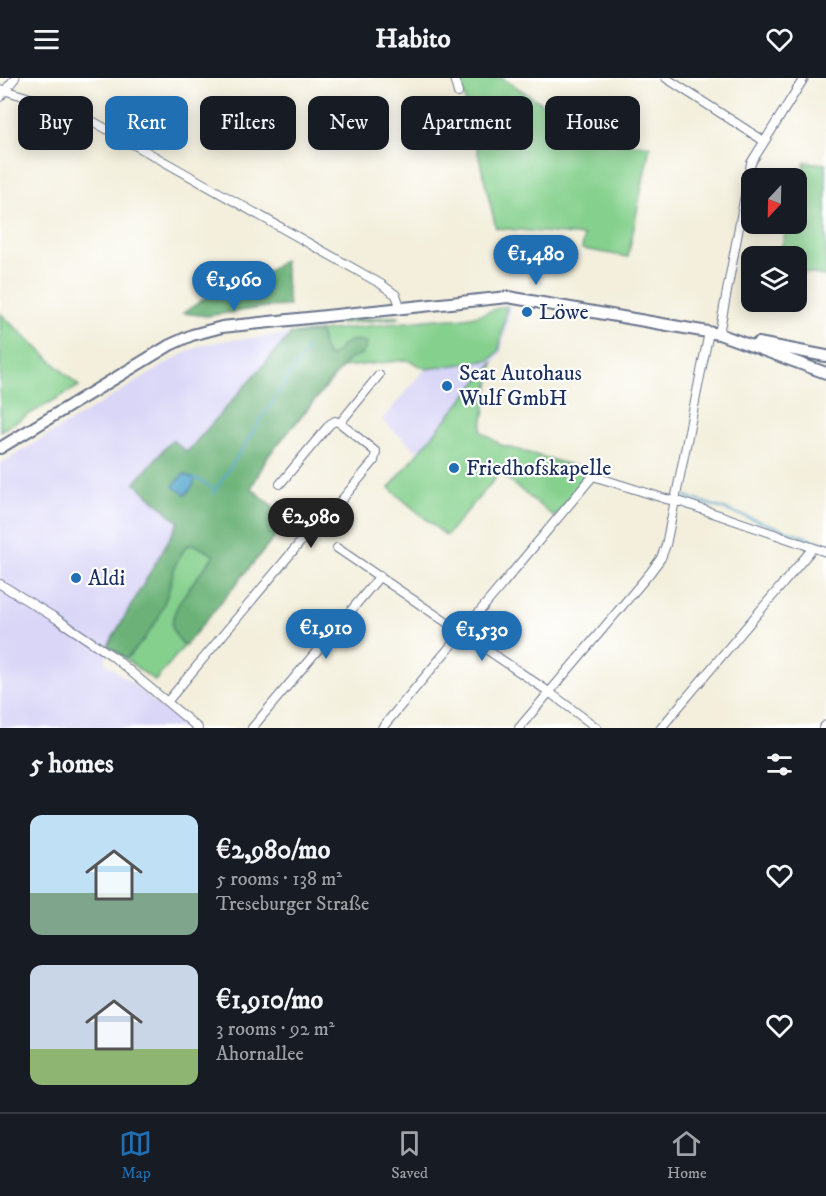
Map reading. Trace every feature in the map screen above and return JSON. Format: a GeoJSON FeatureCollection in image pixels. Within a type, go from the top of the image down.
{"type":"FeatureCollection","features":[{"type":"Feature","properties":{"kind":"main road"},"geometry":{"type":"LineString","coordinates":[[0,448],[170,345],[192,335],[222,327],[508,297],[714,333],[826,373]]}},
{"type":"Feature","properties":{"kind":"main road"},"geometry":{"type":"LineString","coordinates":[[743,342],[826,356]]}},
{"type":"Feature","properties":{"kind":"street"},"geometry":{"type":"LineString","coordinates":[[15,78],[2,92],[57,106],[94,122],[381,284],[396,295],[401,309]]}},
{"type":"Feature","properties":{"kind":"street"},"geometry":{"type":"LineString","coordinates":[[454,78],[458,93]]}},
{"type":"Feature","properties":{"kind":"street"},"geometry":{"type":"LineString","coordinates":[[666,78],[764,141]]}},
{"type":"Feature","properties":{"kind":"street"},"geometry":{"type":"LineString","coordinates":[[519,728],[661,558],[666,545],[751,163],[804,78]]}},
{"type":"Feature","properties":{"kind":"street"},"geometry":{"type":"LineString","coordinates":[[340,423],[379,375]]}},
{"type":"Feature","properties":{"kind":"street"},"geometry":{"type":"LineString","coordinates":[[167,702],[308,533],[320,526],[374,461],[376,453],[335,421],[280,484]]}},
{"type":"Feature","properties":{"kind":"street"},"geometry":{"type":"LineString","coordinates":[[382,728],[593,476],[826,552]]}},
{"type":"Feature","properties":{"kind":"street"},"geometry":{"type":"LineString","coordinates":[[661,728],[813,548]]}},
{"type":"Feature","properties":{"kind":"street"},"geometry":{"type":"LineString","coordinates":[[337,549],[549,692],[597,728]]}},
{"type":"Feature","properties":{"kind":"street"},"geometry":{"type":"LineString","coordinates":[[252,728],[380,576]]}},
{"type":"Feature","properties":{"kind":"street"},"geometry":{"type":"LineString","coordinates":[[0,584],[111,655],[198,728]]}},
{"type":"Feature","properties":{"kind":"shaded area"},"geometry":{"type":"Polygon","coordinates":[[[507,306],[511,306],[501,353],[418,452],[382,420],[424,370],[490,360],[499,351],[507,306]]]}},
{"type":"Feature","properties":{"kind":"shaded area"},"geometry":{"type":"Polygon","coordinates":[[[291,334],[187,453],[172,441],[179,521],[109,646],[105,662],[187,728],[0,728],[0,464],[200,346],[222,341],[291,334]]]}},
{"type":"Feature","properties":{"kind":"green space"},"geometry":{"type":"Polygon","coordinates":[[[460,78],[502,78],[530,96],[464,96],[460,78]]]}},
{"type":"Feature","properties":{"kind":"green space"},"geometry":{"type":"Polygon","coordinates":[[[533,98],[545,105],[545,150],[640,150],[640,145],[650,146],[628,257],[582,249],[584,236],[496,228],[477,150],[533,150],[533,98]]]}},
{"type":"Feature","properties":{"kind":"green space"},"geometry":{"type":"Polygon","coordinates":[[[805,162],[826,164],[826,276],[807,273],[807,246],[782,246],[785,234],[807,234],[807,168],[803,168],[805,162]]]}},
{"type":"Feature","properties":{"kind":"green space"},"geometry":{"type":"Polygon","coordinates":[[[284,260],[289,306],[207,316],[183,313],[254,265],[266,272],[284,260]]]}},
{"type":"Feature","properties":{"kind":"green space"},"geometry":{"type":"Polygon","coordinates":[[[507,306],[499,351],[490,360],[427,369],[407,360],[343,367],[268,456],[251,488],[289,520],[155,681],[108,646],[179,522],[135,483],[172,440],[187,452],[291,334],[463,318],[507,306]]]}},
{"type":"Feature","properties":{"kind":"green space"},"geometry":{"type":"Polygon","coordinates":[[[0,313],[79,386],[0,431],[0,313]]]}},
{"type":"Feature","properties":{"kind":"green space"},"geometry":{"type":"Polygon","coordinates":[[[397,316],[399,318],[339,324],[340,321],[397,316]]]}},
{"type":"Feature","properties":{"kind":"green space"},"geometry":{"type":"Polygon","coordinates":[[[319,332],[325,352],[331,357],[350,341],[367,342],[363,353],[347,361],[268,456],[251,488],[289,520],[185,646],[173,630],[175,611],[214,555],[195,545],[186,546],[175,566],[158,619],[127,658],[108,646],[179,522],[135,483],[172,440],[187,452],[291,334],[319,332]]]}},
{"type":"Feature","properties":{"kind":"green space"},"geometry":{"type":"Polygon","coordinates":[[[493,363],[481,431],[501,445],[592,473],[554,517],[500,473],[446,536],[389,488],[493,363]]]}},
{"type":"Feature","properties":{"kind":"water"},"geometry":{"type":"Polygon","coordinates":[[[184,474],[194,479],[194,484],[186,495],[173,486],[184,474]]]}},
{"type":"Feature","properties":{"kind":"waterway"},"geometry":{"type":"LineString","coordinates":[[213,494],[307,349]]}},
{"type":"Feature","properties":{"kind":"waterway"},"geometry":{"type":"LineString","coordinates":[[194,479],[198,479],[215,490]]}},
{"type":"Feature","properties":{"kind":"waterway"},"geometry":{"type":"LineString","coordinates":[[685,496],[826,544]]}},
{"type":"Feature","properties":{"kind":"place","name":"Löwe"},"geometry":{"type":"Point","coordinates":[527,312]}},
{"type":"Feature","properties":{"kind":"place","name":"Seat Autohaus Wulf GmbH"},"geometry":{"type":"Point","coordinates":[447,386]}},
{"type":"Feature","properties":{"kind":"place","name":"Friedhofskapelle"},"geometry":{"type":"Point","coordinates":[454,468]}},
{"type":"Feature","properties":{"kind":"place","name":"Aldi"},"geometry":{"type":"Point","coordinates":[76,578]}}]}
